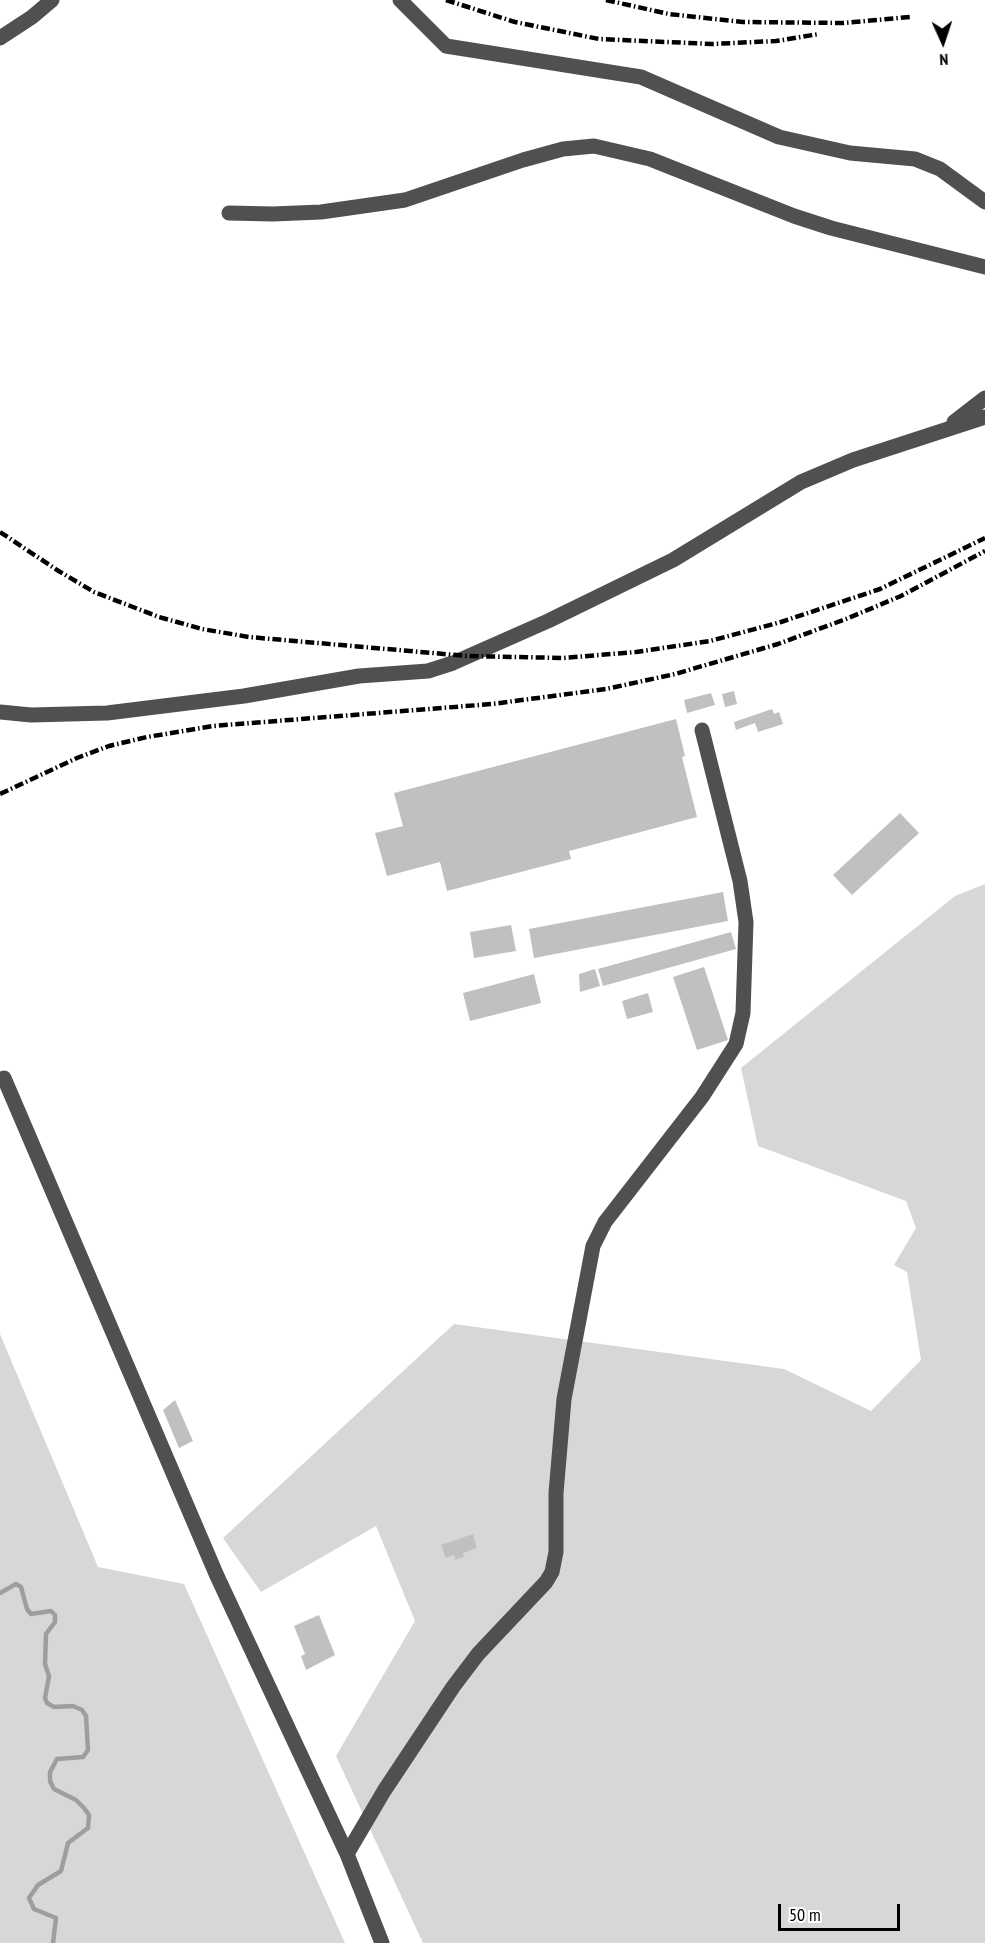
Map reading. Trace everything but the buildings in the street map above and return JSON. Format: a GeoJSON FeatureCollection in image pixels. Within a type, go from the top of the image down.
{"type":"FeatureCollection","features":[{"type":"Feature","properties":{"kind":"lane"},"geometry":{"type":"LineString","coordinates":[[0,38],[32,17],[52,0]]}},
{"type":"Feature","properties":{"kind":"lane"},"geometry":{"type":"LineString","coordinates":[[400,0],[446,46],[641,77],[779,137],[850,153],[915,159],[940,169],[985,202]]}},
{"type":"Feature","properties":{"kind":"lane"},"geometry":{"type":"LineString","coordinates":[[229,213],[321,212],[405,200],[523,160],[563,149],[594,146],[650,159],[804,219],[985,267]]}},
{"type":"Feature","properties":{"kind":"lane"},"geometry":{"type":"LineString","coordinates":[[938,432],[964,416],[985,398]]}},
{"type":"Feature","properties":{"kind":"lane"},"geometry":{"type":"LineString","coordinates":[[0,712],[31,715],[107,713],[244,696],[359,676],[428,671],[453,663],[548,621],[673,560],[801,482],[853,460],[985,417]]}},
{"type":"Feature","properties":{"kind":"lane"},"geometry":{"type":"LineString","coordinates":[[346,1854],[384,1791],[453,1687],[478,1654],[546,1582],[552,1572],[556,1552],[556,1493],[564,1399],[593,1246],[605,1222],[702,1097],[736,1044],[742,1013],[746,922],[740,881],[702,730]]}},
{"type":"Feature","properties":{"kind":"lane"},"geometry":{"type":"LineString","coordinates":[[4,1078],[217,1576],[346,1854],[382,1943]]}},
{"type":"Feature","properties":{"kind":"shaded area"},"geometry":{"type":"Polygon","coordinates":[[[985,884],[985,1943],[423,1943],[336,1756],[415,1621],[376,1526],[261,1592],[223,1538],[454,1324],[784,1369],[871,1411],[921,1360],[907,1272],[894,1265],[916,1228],[906,1201],[758,1146],[741,1068],[955,896],[985,884]]]}},
{"type":"Feature","properties":{"kind":"shaded area"},"geometry":{"type":"Polygon","coordinates":[[[0,1334],[98,1567],[184,1584],[345,1943],[0,1943],[0,1334]]]}},
{"type":"Feature","properties":{"kind":"waterway"},"geometry":{"type":"LineString","coordinates":[[0,1593],[16,1584],[21,1587],[27,1609],[31,1614],[51,1611],[55,1615],[55,1622],[46,1634],[45,1664],[49,1676],[45,1698],[47,1703],[54,1707],[73,1706],[82,1710],[86,1716],[88,1750],[83,1757],[57,1759],[50,1772],[50,1781],[54,1789],[76,1800],[84,1808],[89,1815],[88,1828],[68,1843],[61,1871],[38,1885],[29,1898],[34,1909],[56,1918],[53,1943]]}},
{"type":"Feature","properties":{"kind":"railway"},"geometry":{"type":"LineString","coordinates":[[446,0],[515,22],[599,39],[712,44],[776,41],[819,34]]}},
{"type":"Feature","properties":{"kind":"railway"},"geometry":{"type":"LineString","coordinates":[[606,0],[669,14],[743,22],[844,23],[910,17]]}},
{"type":"Feature","properties":{"kind":"railway"},"geometry":{"type":"LineString","coordinates":[[0,532],[94,592],[159,617],[202,629],[249,637],[467,656],[563,658],[636,652],[710,641],[781,622],[880,589],[985,538]]}},
{"type":"Feature","properties":{"kind":"railway"},"geometry":{"type":"LineString","coordinates":[[0,794],[77,758],[109,746],[147,737],[213,726],[492,704],[606,689],[675,674],[778,644],[846,619],[901,596],[985,551]]}}]}
